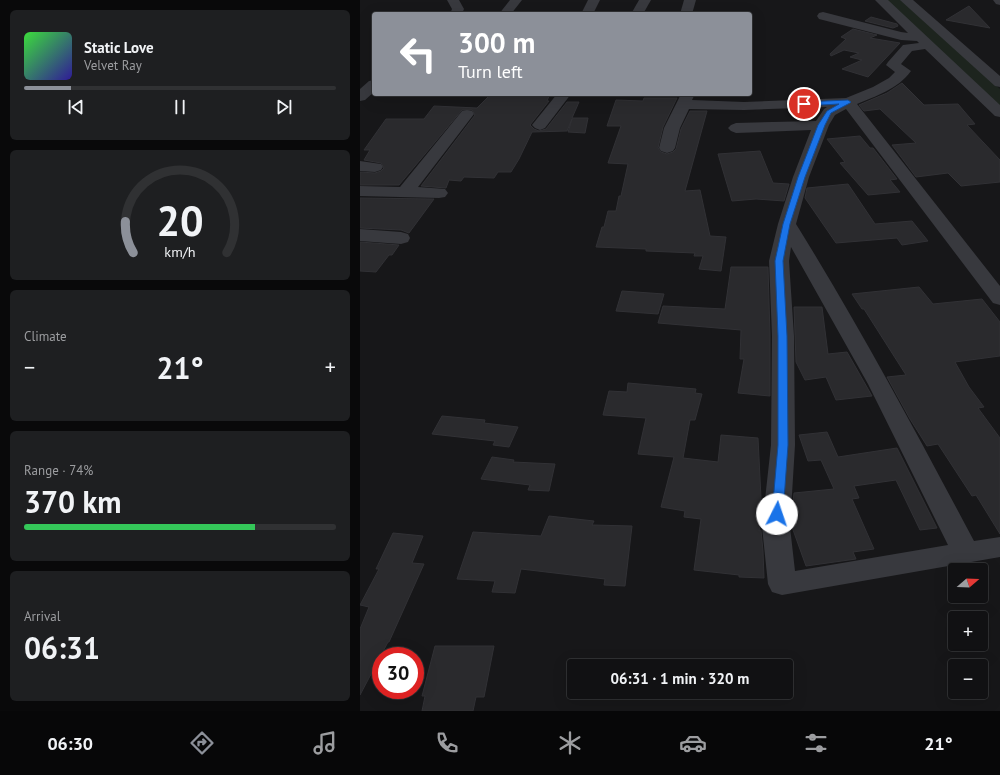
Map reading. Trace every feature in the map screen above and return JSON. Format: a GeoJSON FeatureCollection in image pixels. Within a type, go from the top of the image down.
{"type":"FeatureCollection","features":[{"type":"Feature","properties":{"kind":"street"},"geometry":{"type":"LineString","coordinates":[[453,0],[458,9],[457,12]]}},
{"type":"Feature","properties":{"kind":"street"},"geometry":{"type":"LineString","coordinates":[[507,12],[516,0]]}},
{"type":"Feature","properties":{"kind":"street"},"geometry":{"type":"LineString","coordinates":[[588,12],[594,0]]}},
{"type":"Feature","properties":{"kind":"street"},"geometry":{"type":"LineString","coordinates":[[638,12],[645,0]]}},
{"type":"Feature","properties":{"kind":"street"},"geometry":{"type":"LineString","coordinates":[[687,12],[690,0]]}},
{"type":"Feature","properties":{"kind":"street"},"geometry":{"type":"LineString","coordinates":[[881,0],[1000,113]]}},
{"type":"Feature","properties":{"kind":"street"},"geometry":{"type":"LineString","coordinates":[[906,0],[1000,84]]}},
{"type":"Feature","properties":{"kind":"street"},"geometry":{"type":"LineString","coordinates":[[823,16],[924,41]]}},
{"type":"Feature","properties":{"kind":"street"},"geometry":{"type":"LineString","coordinates":[[924,41],[908,48],[894,65],[904,71],[894,81],[878,90],[848,102],[829,112],[821,125],[786,224],[779,261],[783,336],[783,445],[776,527],[782,584],[1000,547]]}},
{"type":"Feature","properties":{"kind":"street"},"geometry":{"type":"LineString","coordinates":[[360,97],[372,86]]}},
{"type":"Feature","properties":{"kind":"street"},"geometry":{"type":"LineString","coordinates":[[540,126],[562,96]]}},
{"type":"Feature","properties":{"kind":"street"},"geometry":{"type":"LineString","coordinates":[[668,148],[672,128],[686,99],[744,106],[848,102]]}},
{"type":"Feature","properties":{"kind":"street"},"geometry":{"type":"LineString","coordinates":[[848,102],[1000,299]]}},
{"type":"Feature","properties":{"kind":"street"},"geometry":{"type":"LineString","coordinates":[[405,192],[467,114]]}},
{"type":"Feature","properties":{"kind":"street"},"geometry":{"type":"LineString","coordinates":[[736,128],[821,125]]}},
{"type":"Feature","properties":{"kind":"street"},"geometry":{"type":"LineString","coordinates":[[360,191],[439,193]]}},
{"type":"Feature","properties":{"kind":"street"},"geometry":{"type":"LineString","coordinates":[[786,224],[825,287],[879,384],[966,553]]}},
{"type":"Feature","properties":{"kind":"street"},"geometry":{"type":"LineString","coordinates":[[360,235],[401,238]]}},
{"type":"Feature","properties":{"kind":"shaded area"},"geometry":{"type":"Polygon","coordinates":[[[886,0],[901,0],[1000,89],[1000,106],[886,0]]]}},
{"type":"Feature","properties":{"kind":"building"},"geometry":{"type":"Polygon","coordinates":[[[969,6],[990,28],[946,20],[969,6]]]}},
{"type":"Feature","properties":{"kind":"building"},"geometry":{"type":"Polygon","coordinates":[[[871,17],[897,24],[898,26],[893,28],[865,21],[871,17]]]}},
{"type":"Feature","properties":{"kind":"building"},"geometry":{"type":"Polygon","coordinates":[[[853,29],[877,35],[870,38],[900,43],[868,77],[842,69],[862,60],[850,57],[859,53],[844,50],[831,56],[830,54],[846,39],[841,37],[853,29]]]}},
{"type":"Feature","properties":{"kind":"building"},"geometry":{"type":"Polygon","coordinates":[[[902,83],[924,105],[958,104],[975,124],[967,125],[1000,160],[1000,182],[961,186],[948,173],[916,177],[892,145],[916,143],[880,109],[864,111],[859,105],[887,93],[902,83]]]}},
{"type":"Feature","properties":{"kind":"building"},"geometry":{"type":"Polygon","coordinates":[[[489,96],[549,96],[547,101],[549,101],[530,125],[534,129],[539,131],[546,129],[567,102],[579,102],[572,118],[588,118],[585,133],[568,132],[572,119],[567,131],[532,132],[511,172],[498,172],[494,178],[464,177],[461,181],[449,180],[446,188],[421,186],[475,115],[472,110],[462,110],[399,185],[360,185],[360,172],[375,173],[384,168],[381,163],[364,160],[370,150],[364,150],[386,119],[424,119],[434,106],[477,108],[489,96]]]}},
{"type":"Feature","properties":{"kind":"building"},"geometry":{"type":"Polygon","coordinates":[[[644,98],[677,98],[663,127],[658,148],[661,152],[667,154],[676,149],[681,129],[690,111],[707,111],[685,191],[700,190],[710,236],[726,237],[721,271],[699,269],[703,256],[694,256],[695,253],[596,247],[602,227],[604,227],[608,211],[616,211],[628,164],[608,163],[621,126],[607,126],[616,100],[643,101],[644,98]]]}},
{"type":"Feature","properties":{"kind":"building"},"geometry":{"type":"Polygon","coordinates":[[[860,136],[870,148],[873,148],[897,179],[890,180],[900,192],[868,195],[840,163],[845,162],[827,139],[860,136]]]}},
{"type":"Feature","properties":{"kind":"building"},"geometry":{"type":"Polygon","coordinates":[[[760,151],[773,183],[789,184],[784,201],[756,199],[732,201],[718,154],[760,151]]]}},
{"type":"Feature","properties":{"kind":"building"},"geometry":{"type":"Polygon","coordinates":[[[848,184],[875,224],[912,221],[928,241],[902,245],[897,238],[836,243],[805,198],[807,188],[848,184]]]}},
{"type":"Feature","properties":{"kind":"building"},"geometry":{"type":"Polygon","coordinates":[[[360,198],[434,199],[409,233],[401,230],[360,228],[360,198]]]}},
{"type":"Feature","properties":{"kind":"building"},"geometry":{"type":"Polygon","coordinates":[[[360,242],[399,245],[376,272],[360,271],[360,242]]]}},
{"type":"Feature","properties":{"kind":"building"},"geometry":{"type":"Polygon","coordinates":[[[731,267],[768,267],[770,396],[738,393],[744,359],[740,359],[741,330],[658,323],[663,306],[725,309],[731,267]]]}},
{"type":"Feature","properties":{"kind":"building"},"geometry":{"type":"Polygon","coordinates":[[[919,287],[933,304],[982,299],[1000,322],[1000,356],[955,362],[969,387],[984,407],[978,408],[1000,438],[1000,534],[976,495],[972,496],[938,444],[927,446],[910,419],[887,377],[906,375],[864,309],[862,309],[852,294],[919,287]]]}},
{"type":"Feature","properties":{"kind":"building"},"geometry":{"type":"Polygon","coordinates":[[[622,291],[664,294],[658,314],[616,311],[622,291]]]}},
{"type":"Feature","properties":{"kind":"building"},"geometry":{"type":"Polygon","coordinates":[[[794,307],[822,307],[828,354],[847,352],[872,396],[836,400],[826,377],[805,380],[796,362],[794,307]]]}},
{"type":"Feature","properties":{"kind":"building"},"geometry":{"type":"Polygon","coordinates":[[[628,383],[696,389],[695,393],[702,394],[695,420],[690,420],[683,458],[718,462],[721,435],[758,438],[762,518],[759,531],[761,530],[764,578],[739,577],[739,575],[694,570],[701,519],[684,517],[685,511],[661,507],[674,457],[638,454],[646,418],[603,415],[609,391],[627,392],[628,383]]]}},
{"type":"Feature","properties":{"kind":"building"},"geometry":{"type":"Polygon","coordinates":[[[442,416],[485,420],[484,423],[518,427],[509,447],[493,445],[495,441],[432,434],[442,416]]]}},
{"type":"Feature","properties":{"kind":"building"},"geometry":{"type":"Polygon","coordinates":[[[827,432],[838,457],[897,448],[937,528],[920,530],[896,480],[854,486],[859,498],[852,499],[874,549],[853,552],[856,559],[806,566],[792,527],[797,525],[792,511],[794,493],[834,489],[821,460],[808,461],[799,435],[827,432]]]}},
{"type":"Feature","properties":{"kind":"building"},"geometry":{"type":"Polygon","coordinates":[[[492,457],[514,460],[513,462],[555,464],[549,491],[528,490],[530,485],[481,479],[492,457]]]}},
{"type":"Feature","properties":{"kind":"building"},"geometry":{"type":"Polygon","coordinates":[[[549,516],[594,521],[592,525],[632,526],[625,586],[604,585],[605,579],[521,569],[515,593],[492,592],[495,581],[457,579],[473,532],[541,536],[549,516]]]}},
{"type":"Feature","properties":{"kind":"building"},"geometry":{"type":"Polygon","coordinates":[[[393,533],[423,536],[412,563],[424,564],[389,642],[385,647],[372,647],[372,672],[360,695],[360,629],[369,607],[360,605],[379,569],[376,569],[393,533]]]}},
{"type":"Feature","properties":{"kind":"building"},"geometry":{"type":"Polygon","coordinates":[[[435,646],[494,646],[484,697],[476,697],[473,711],[422,711],[425,696],[424,688],[435,646]]]}},
{"type":"Feature","properties":{"kind":"route"},"geometry":{"type":"LineString","coordinates":[[777,514],[783,445],[783,336],[779,261],[786,224],[821,125],[829,112],[848,102],[804,104]]}}]}
